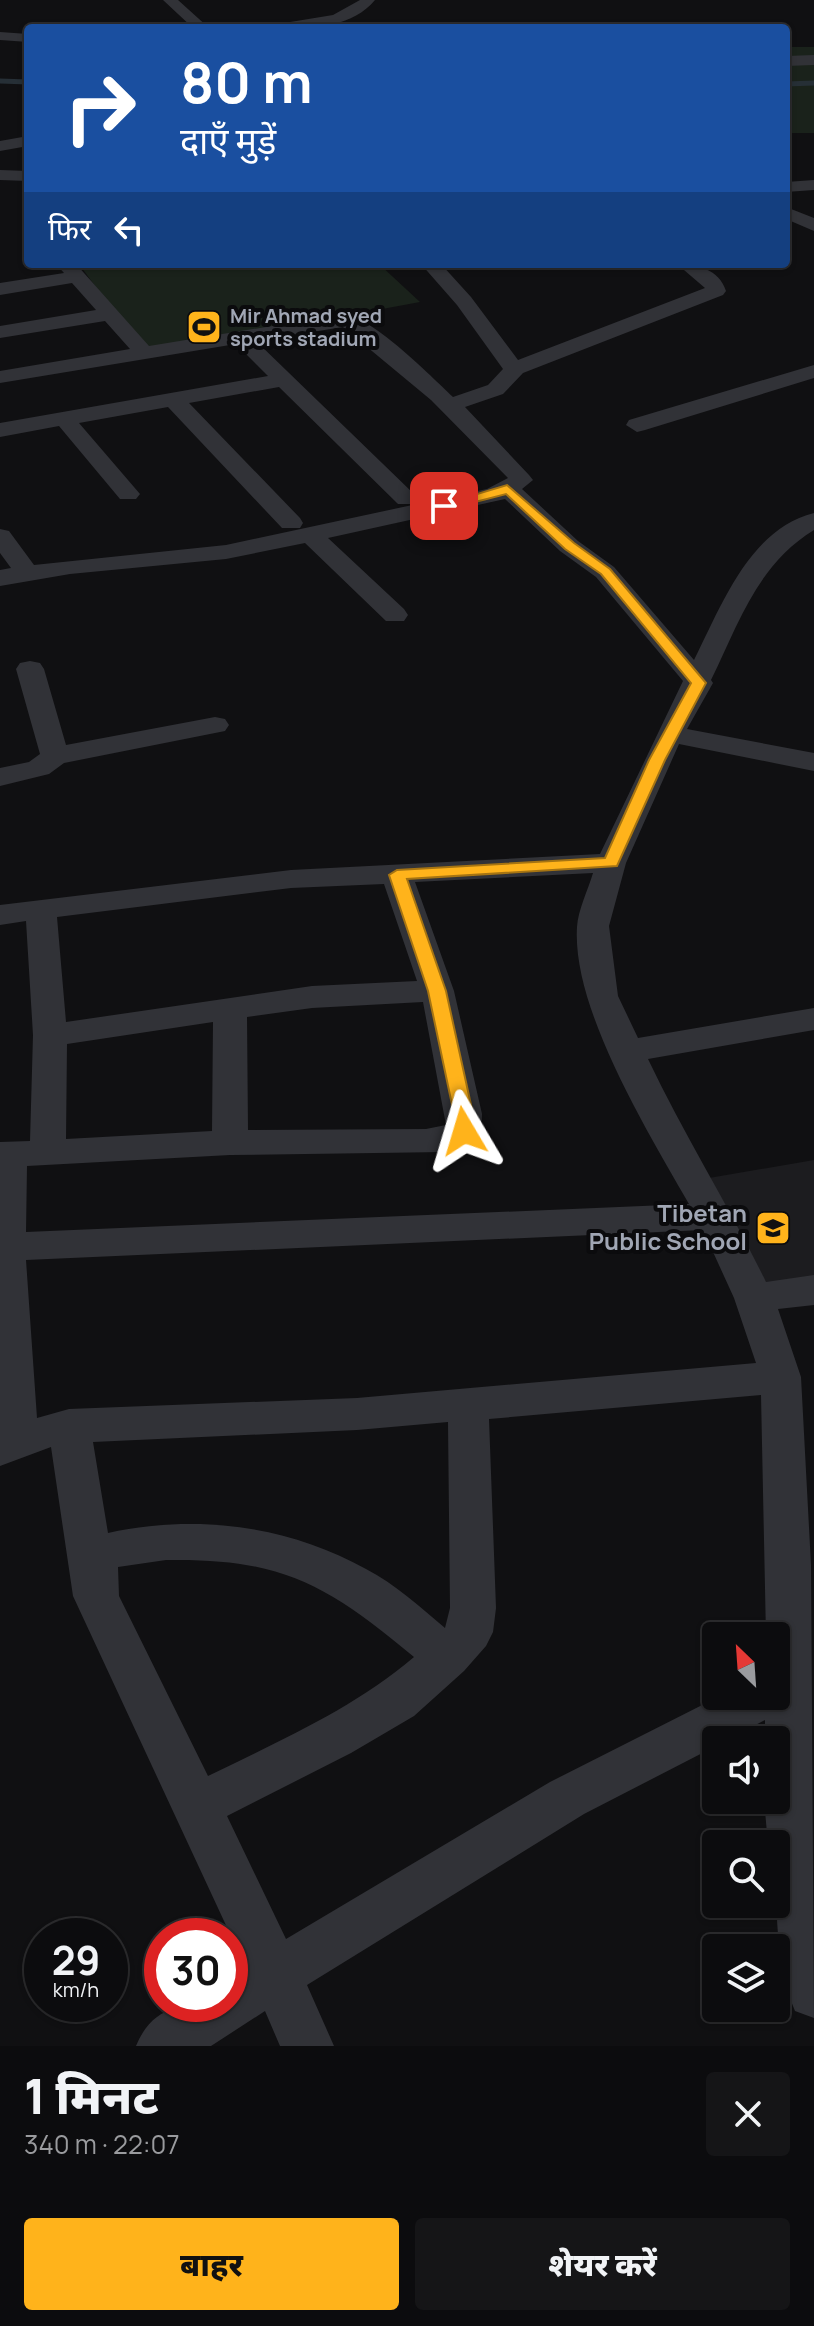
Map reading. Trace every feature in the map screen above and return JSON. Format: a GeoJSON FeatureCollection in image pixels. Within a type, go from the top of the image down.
{"type":"FeatureCollection","features":[{"type":"Feature","properties":{"kind":"street"},"geometry":{"type":"LineString","coordinates":[[170,0],[197,24]]}},
{"type":"Feature","properties":{"kind":"street"},"geometry":{"type":"LineString","coordinates":[[300,24],[334,18],[360,8],[368,0]]}},
{"type":"Feature","properties":{"kind":"street"},"geometry":{"type":"LineString","coordinates":[[0,36],[24,38]]}},
{"type":"Feature","properties":{"kind":"street"},"geometry":{"type":"LineString","coordinates":[[790,61],[814,60]]}},
{"type":"Feature","properties":{"kind":"street"},"geometry":{"type":"LineString","coordinates":[[0,146],[24,142]]}},
{"type":"Feature","properties":{"kind":"street"},"geometry":{"type":"LineString","coordinates":[[0,175],[24,176]]}},
{"type":"Feature","properties":{"kind":"street"},"geometry":{"type":"LineString","coordinates":[[790,187],[814,185]]}},
{"type":"Feature","properties":{"kind":"street"},"geometry":{"type":"LineString","coordinates":[[790,214],[814,225]]}},
{"type":"Feature","properties":{"kind":"street"},"geometry":{"type":"LineString","coordinates":[[435,268],[464,301],[514,369]]}},
{"type":"Feature","properties":{"kind":"street"},"geometry":{"type":"LineString","coordinates":[[449,404],[496,389],[510,380],[514,369],[716,291],[714,284],[692,268]]}},
{"type":"Feature","properties":{"kind":"street"},"geometry":{"type":"LineString","coordinates":[[0,289],[71,271],[144,353]]}},
{"type":"Feature","properties":{"kind":"street"},"geometry":{"type":"LineString","coordinates":[[0,332],[109,314]]}},
{"type":"Feature","properties":{"kind":"street"},"geometry":{"type":"LineString","coordinates":[[0,377],[346,320],[449,404],[517,470],[521,480],[406,499],[226,552],[27,572],[0,578]]}},
{"type":"Feature","properties":{"kind":"street"},"geometry":{"type":"LineString","coordinates":[[239,336],[406,499]]}},
{"type":"Feature","properties":{"kind":"street"},"geometry":{"type":"LineString","coordinates":[[637,425],[814,371]]}},
{"type":"Feature","properties":{"kind":"street"},"geometry":{"type":"LineString","coordinates":[[0,430],[284,380]]}},
{"type":"Feature","properties":{"kind":"street"},"geometry":{"type":"LineString","coordinates":[[782,381],[803,393]]}},
{"type":"Feature","properties":{"kind":"street"},"geometry":{"type":"LineString","coordinates":[[174,401],[301,529],[395,615]]}},
{"type":"Feature","properties":{"kind":"street"},"geometry":{"type":"LineString","coordinates":[[65,420],[128,494]]}},
{"type":"Feature","properties":{"kind":"street"},"geometry":{"type":"LineString","coordinates":[[301,529],[495,495],[495,484]]}},
{"type":"Feature","properties":{"kind":"street"},"geometry":{"type":"LineString","coordinates":[[495,484],[605,572],[699,683]]}},
{"type":"Feature","properties":{"kind":"street"},"geometry":{"type":"LineString","coordinates":[[788,1622],[789,1565],[781,1377],[754,1298],[715,1216],[661,1124],[601,996],[593,926],[611,863],[753,570],[786,537],[814,520]]}},
{"type":"Feature","properties":{"kind":"street"},"geometry":{"type":"LineString","coordinates":[[0,536],[27,572]]}},
{"type":"Feature","properties":{"kind":"street"},"geometry":{"type":"LineString","coordinates":[[30,669],[55,756]]}},
{"type":"Feature","properties":{"kind":"street"},"geometry":{"type":"LineString","coordinates":[[0,777],[39,768],[55,756],[215,725]]}},
{"type":"Feature","properties":{"kind":"street"},"geometry":{"type":"LineString","coordinates":[[671,734],[814,762]]}},
{"type":"Feature","properties":{"kind":"street"},"geometry":{"type":"LineString","coordinates":[[0,915],[291,879],[611,863]]}},
{"type":"Feature","properties":{"kind":"street"},"geometry":{"type":"LineString","coordinates":[[397,875],[437,991],[464,1114],[464,1131],[457,1136],[426,1141],[230,1143],[4,1154],[9,1445],[69,1426],[468,1406],[781,1377]]}},
{"type":"Feature","properties":{"kind":"street"},"geometry":{"type":"LineString","coordinates":[[41,911],[50,1035],[48,1152]]}},
{"type":"Feature","properties":{"kind":"street"},"geometry":{"type":"LineString","coordinates":[[50,1035],[312,997],[437,991]]}},
{"type":"Feature","properties":{"kind":"street"},"geometry":{"type":"LineString","coordinates":[[230,1007],[230,1143]]}},
{"type":"Feature","properties":{"kind":"street"},"geometry":{"type":"LineString","coordinates":[[625,1052],[814,1019]]}},
{"type":"Feature","properties":{"kind":"street"},"geometry":{"type":"LineString","coordinates":[[6,1247],[715,1216]]}},
{"type":"Feature","properties":{"kind":"street"},"geometry":{"type":"LineString","coordinates":[[754,1298],[814,1290]]}},
{"type":"Feature","properties":{"kind":"street"},"geometry":{"type":"LineString","coordinates":[[196,1807],[334,1738],[384,1708],[448,1657],[470,1632],[473,1608],[468,1406]]}},
{"type":"Feature","properties":{"kind":"street"},"geometry":{"type":"LineString","coordinates":[[69,1426],[96,1596],[275,1972],[307,2046]]}},
{"type":"Feature","properties":{"kind":"street"},"geometry":{"type":"LineString","coordinates":[[94,1579],[96,1565],[104,1552],[139,1543],[230,1543],[294,1557],[351,1583],[448,1657]]}},
{"type":"Feature","properties":{"kind":"street"},"geometry":{"type":"LineString","coordinates":[[248,1990],[567,1798],[742,1710]]}},
{"type":"Feature","properties":{"kind":"street"},"geometry":{"type":"LineString","coordinates":[[787,1710],[789,1814],[814,1992]]}},
{"type":"Feature","properties":{"kind":"street"},"geometry":{"type":"LineString","coordinates":[[163,2046],[199,2022]]}},
{"type":"Feature","properties":{"kind":"shaded area"},"geometry":{"type":"Polygon","coordinates":[[[790,47],[814,47],[814,133],[790,133],[790,47]]]}},
{"type":"Feature","properties":{"kind":"shaded area","name":"Mir Ahmad syed sports stadium"},"geometry":{"type":"Polygon","coordinates":[[[82,268],[383,268],[420,302],[144,353],[82,268]]]}},
{"type":"Feature","properties":{"kind":"shaded area","name":"Tibetan Public School"},"geometry":{"type":"Polygon","coordinates":[[[814,1160],[814,1278],[759,1286],[709,1178],[814,1160]]]}},
{"type":"Feature","properties":{"kind":"waterway"},"geometry":{"type":"LineString","coordinates":[[0,81],[24,82]]}},
{"type":"Feature","properties":{"kind":"waterway"},"geometry":{"type":"LineString","coordinates":[[790,84],[814,83]]}},
{"type":"Feature","properties":{"kind":"place","name":"Mir Ahmad syed sports stadium"},"geometry":{"type":"Point","coordinates":[204,327]}},
{"type":"Feature","properties":{"kind":"place","name":"Tibetan Public School"},"geometry":{"type":"Point","coordinates":[773,1228]}},
{"type":"Feature","properties":{"kind":"route"},"geometry":{"type":"LineString","coordinates":[[444,506],[495,495],[507,488],[569,546],[605,572],[699,683],[657,760],[611,863],[397,875],[437,991],[464,1114],[464,1131]]}}]}
